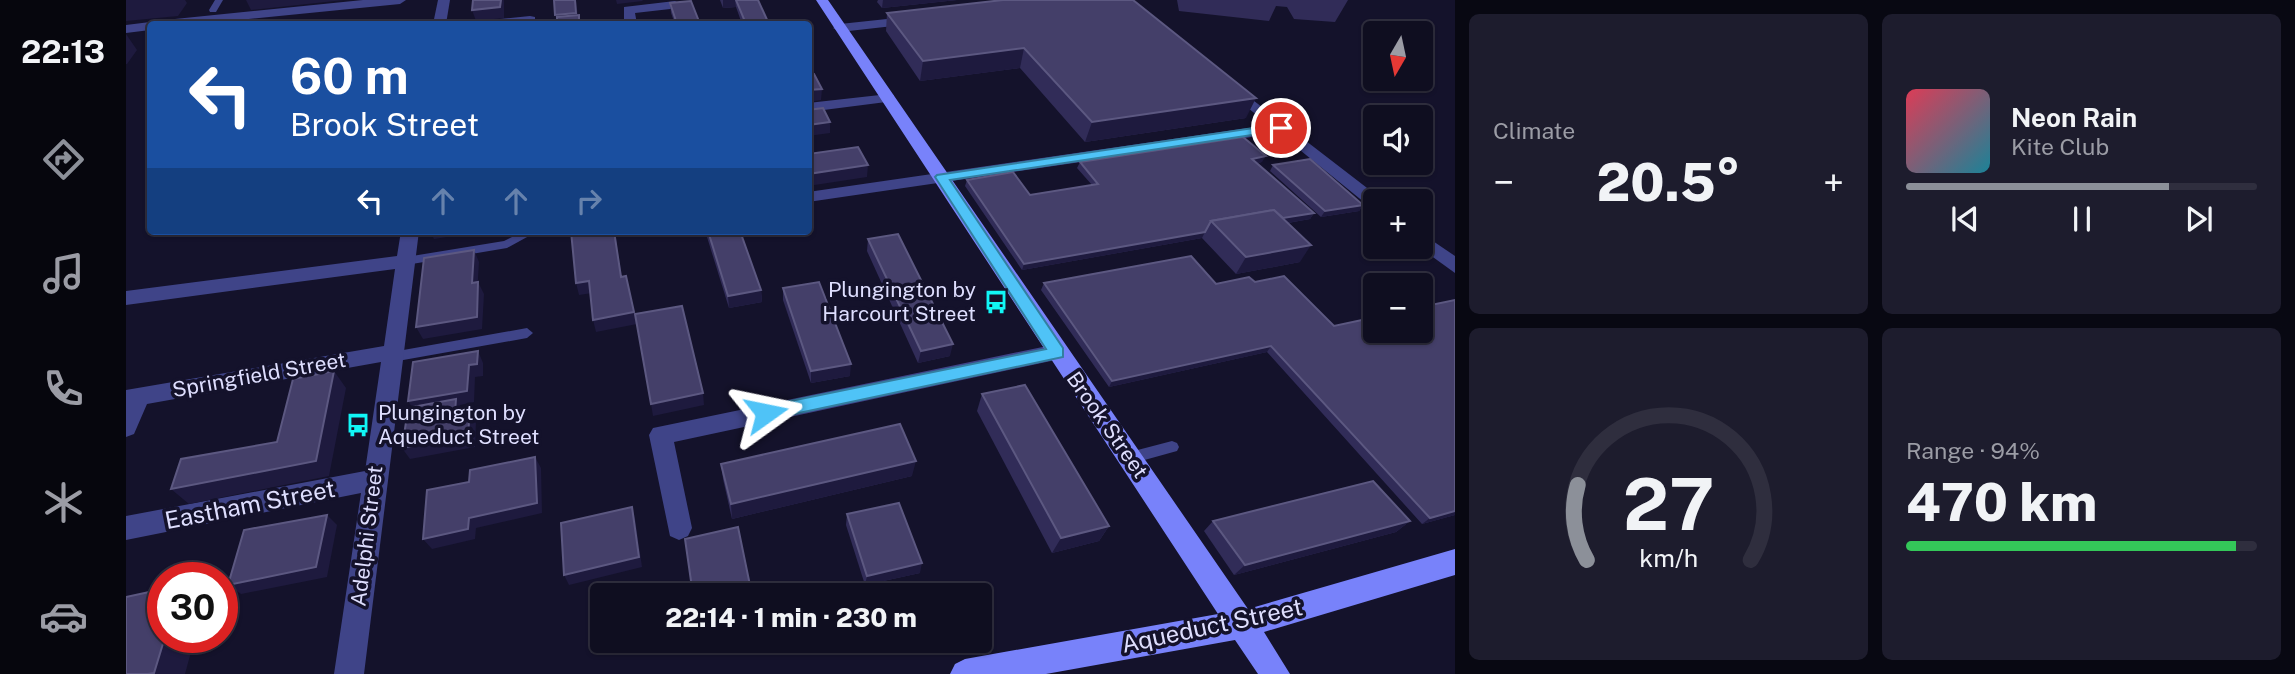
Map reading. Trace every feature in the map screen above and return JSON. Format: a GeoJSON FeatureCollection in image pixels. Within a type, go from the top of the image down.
{"type":"FeatureCollection","features":[{"type":"Feature","properties":{"kind":"street"},"geometry":{"type":"LineString","coordinates":[[194,21],[400,0]]}},
{"type":"Feature","properties":{"kind":"street"},"geometry":{"type":"LineString","coordinates":[[440,21],[444,0]]}},
{"type":"Feature","properties":{"kind":"street","name":"Brook Street"},"geometry":{"type":"LineString","coordinates":[[822,0],[1275,674]]}},
{"type":"Feature","properties":{"kind":"street"},"geometry":{"type":"LineString","coordinates":[[630,21],[628,10],[675,5]]}},
{"type":"Feature","properties":{"kind":"street"},"geometry":{"type":"LineString","coordinates":[[840,28],[934,18]]}},
{"type":"Feature","properties":{"kind":"street"},"geometry":{"type":"LineString","coordinates":[[520,21],[530,20]]}},
{"type":"Feature","properties":{"kind":"street"},"geometry":{"type":"LineString","coordinates":[[126,29],[147,26]]}},
{"type":"Feature","properties":{"kind":"street"},"geometry":{"type":"LineString","coordinates":[[1216,76],[1363,192]]}},
{"type":"Feature","properties":{"kind":"street"},"geometry":{"type":"LineString","coordinates":[[812,108],[890,98]]}},
{"type":"Feature","properties":{"kind":"street"},"geometry":{"type":"LineString","coordinates":[[812,196],[1281,128]]}},
{"type":"Feature","properties":{"kind":"street","name":"Adelphi Street"},"geometry":{"type":"LineString","coordinates":[[349,674],[409,235]]}},
{"type":"Feature","properties":{"kind":"street"},"geometry":{"type":"LineString","coordinates":[[1433,249],[1455,266]]}},
{"type":"Feature","properties":{"kind":"street"},"geometry":{"type":"LineString","coordinates":[[126,298],[406,261]]}},
{"type":"Feature","properties":{"kind":"street"},"geometry":{"type":"LineString","coordinates":[[679,528],[661,435],[1057,352]]}},
{"type":"Feature","properties":{"kind":"street","name":"Springfield Street"},"geometry":{"type":"LineString","coordinates":[[132,398],[392,355]]}},
{"type":"Feature","properties":{"kind":"street"},"geometry":{"type":"LineString","coordinates":[[126,427],[132,398]]}},
{"type":"Feature","properties":{"kind":"street","name":"Eastham Street"},"geometry":{"type":"LineString","coordinates":[[126,528],[374,481]]}},
{"type":"Feature","properties":{"kind":"street","name":"Aqueduct Street"},"geometry":{"type":"LineString","coordinates":[[965,674],[1243,624],[1455,562]]}},
{"type":"Feature","properties":{"kind":"lane"},"geometry":{"type":"LineString","coordinates":[[213,10],[219,0]]}},
{"type":"Feature","properties":{"kind":"lane"},"geometry":{"type":"LineString","coordinates":[[406,261],[507,244],[525,235]]}},
{"type":"Feature","properties":{"kind":"lane"},"geometry":{"type":"LineString","coordinates":[[392,355],[527,332]]}},
{"type":"Feature","properties":{"kind":"lane"},"geometry":{"type":"LineString","coordinates":[[1130,458],[1172,447]]}},
{"type":"Feature","properties":{"kind":"building"},"geometry":{"type":"Polygon","coordinates":[[[473,0],[501,0],[500,7],[472,10],[473,0]]]}},
{"type":"Feature","properties":{"kind":"building"},"geometry":{"type":"Polygon","coordinates":[[[554,0],[575,0],[576,13],[555,15],[554,0]]]}},
{"type":"Feature","properties":{"kind":"building"},"geometry":{"type":"Polygon","coordinates":[[[736,0],[758,0],[768,21],[745,21],[736,0]]]}},
{"type":"Feature","properties":{"kind":"building"},"geometry":{"type":"Polygon","coordinates":[[[1003,0],[1133,0],[1256,98],[1092,122],[1024,48],[923,61],[887,13],[1003,0]]]}},
{"type":"Feature","properties":{"kind":"building"},"geometry":{"type":"Polygon","coordinates":[[[691,1],[699,21],[676,21],[670,3],[691,1]]]}},
{"type":"Feature","properties":{"kind":"building"},"geometry":{"type":"Polygon","coordinates":[[[579,15],[579,21],[557,21],[557,17],[579,15]]]}},
{"type":"Feature","properties":{"kind":"building"},"geometry":{"type":"Polygon","coordinates":[[[812,74],[814,74],[822,89],[812,90],[812,74]]]}},
{"type":"Feature","properties":{"kind":"building"},"geometry":{"type":"Polygon","coordinates":[[[823,108],[830,122],[812,124],[812,109],[823,108]]]}},
{"type":"Feature","properties":{"kind":"building"},"geometry":{"type":"Polygon","coordinates":[[[1243,137],[1266,156],[1252,159],[1314,213],[1283,218],[1274,210],[1211,221],[1205,232],[1024,264],[967,180],[1013,172],[1030,195],[1098,184],[1080,162],[1243,137]]]}},
{"type":"Feature","properties":{"kind":"building"},"geometry":{"type":"Polygon","coordinates":[[[858,147],[868,165],[812,173],[812,153],[858,147]]]}},
{"type":"Feature","properties":{"kind":"building"},"geometry":{"type":"Polygon","coordinates":[[[1310,159],[1363,205],[1325,211],[1273,165],[1310,159]]]}},
{"type":"Feature","properties":{"kind":"building"},"geometry":{"type":"Polygon","coordinates":[[[1274,210],[1311,245],[1246,257],[1211,221],[1274,210]]]}},
{"type":"Feature","properties":{"kind":"building"},"geometry":{"type":"Polygon","coordinates":[[[898,234],[953,344],[921,351],[868,239],[898,234]]]}},
{"type":"Feature","properties":{"kind":"building"},"geometry":{"type":"Polygon","coordinates":[[[571,235],[615,235],[621,277],[626,276],[634,312],[593,320],[589,281],[576,283],[571,235]]]}},
{"type":"Feature","properties":{"kind":"building"},"geometry":{"type":"Polygon","coordinates":[[[709,235],[741,235],[761,290],[728,296],[709,235]]]}},
{"type":"Feature","properties":{"kind":"building"},"geometry":{"type":"Polygon","coordinates":[[[474,250],[472,283],[478,282],[477,317],[416,327],[424,258],[474,250]]]}},
{"type":"Feature","properties":{"kind":"building"},"geometry":{"type":"Polygon","coordinates":[[[1191,256],[1216,284],[1249,277],[1255,282],[1284,276],[1334,326],[1363,320],[1363,343],[1433,343],[1433,305],[1455,300],[1455,511],[1430,518],[1271,346],[1112,381],[1044,283],[1191,256]]]}},
{"type":"Feature","properties":{"kind":"building"},"geometry":{"type":"Polygon","coordinates":[[[819,282],[851,364],[811,371],[783,288],[819,282]]]}},
{"type":"Feature","properties":{"kind":"building"},"geometry":{"type":"Polygon","coordinates":[[[682,306],[703,393],[651,404],[635,314],[682,306]]]}},
{"type":"Feature","properties":{"kind":"building"},"geometry":{"type":"Polygon","coordinates":[[[478,351],[477,364],[469,365],[467,391],[408,401],[413,362],[478,351]]]}},
{"type":"Feature","properties":{"kind":"building"},"geometry":{"type":"Polygon","coordinates":[[[334,371],[316,461],[171,489],[181,459],[277,442],[293,379],[334,371]]]}},
{"type":"Feature","properties":{"kind":"building"},"geometry":{"type":"Polygon","coordinates":[[[1025,385],[1109,526],[1061,538],[982,394],[1025,385]]]}},
{"type":"Feature","properties":{"kind":"building"},"geometry":{"type":"Polygon","coordinates":[[[456,399],[455,413],[410,421],[412,407],[456,399]]]}},
{"type":"Feature","properties":{"kind":"building"},"geometry":{"type":"Polygon","coordinates":[[[470,410],[468,435],[402,448],[406,422],[470,410]]]}},
{"type":"Feature","properties":{"kind":"building"},"geometry":{"type":"Polygon","coordinates":[[[900,424],[916,461],[731,504],[721,464],[900,424]]]}},
{"type":"Feature","properties":{"kind":"building"},"geometry":{"type":"Polygon","coordinates":[[[535,457],[537,503],[469,518],[468,529],[423,539],[427,490],[469,482],[470,470],[535,457]]]}},
{"type":"Feature","properties":{"kind":"building"},"geometry":{"type":"Polygon","coordinates":[[[1373,481],[1410,521],[1245,565],[1213,521],[1373,481]]]}},
{"type":"Feature","properties":{"kind":"building"},"geometry":{"type":"Polygon","coordinates":[[[899,503],[922,563],[867,576],[847,514],[899,503]]]}},
{"type":"Feature","properties":{"kind":"building"},"geometry":{"type":"Polygon","coordinates":[[[632,507],[639,557],[564,575],[561,523],[632,507]]]}},
{"type":"Feature","properties":{"kind":"building"},"geometry":{"type":"Polygon","coordinates":[[[327,515],[316,567],[238,583],[238,562],[235,562],[244,530],[327,515]]]}},
{"type":"Feature","properties":{"kind":"building"},"geometry":{"type":"Polygon","coordinates":[[[738,527],[750,583],[691,583],[685,539],[738,527]]]}},
{"type":"Feature","properties":{"kind":"building"},"geometry":{"type":"Polygon","coordinates":[[[147,592],[147,653],[160,653],[154,673],[126,674],[126,597],[147,592]]]}},
{"type":"Feature","properties":{"kind":"place","name":"Plungington by Harcourt Street"},"geometry":{"type":"Point","coordinates":[996,302]}},
{"type":"Feature","properties":{"kind":"place","name":"Plungington by Aqueduct Street"},"geometry":{"type":"Point","coordinates":[358,425]}},
{"type":"Feature","properties":{"kind":"route"},"geometry":{"type":"LineString","coordinates":[[766,413],[1057,352],[942,177],[1281,128]]}}]}
